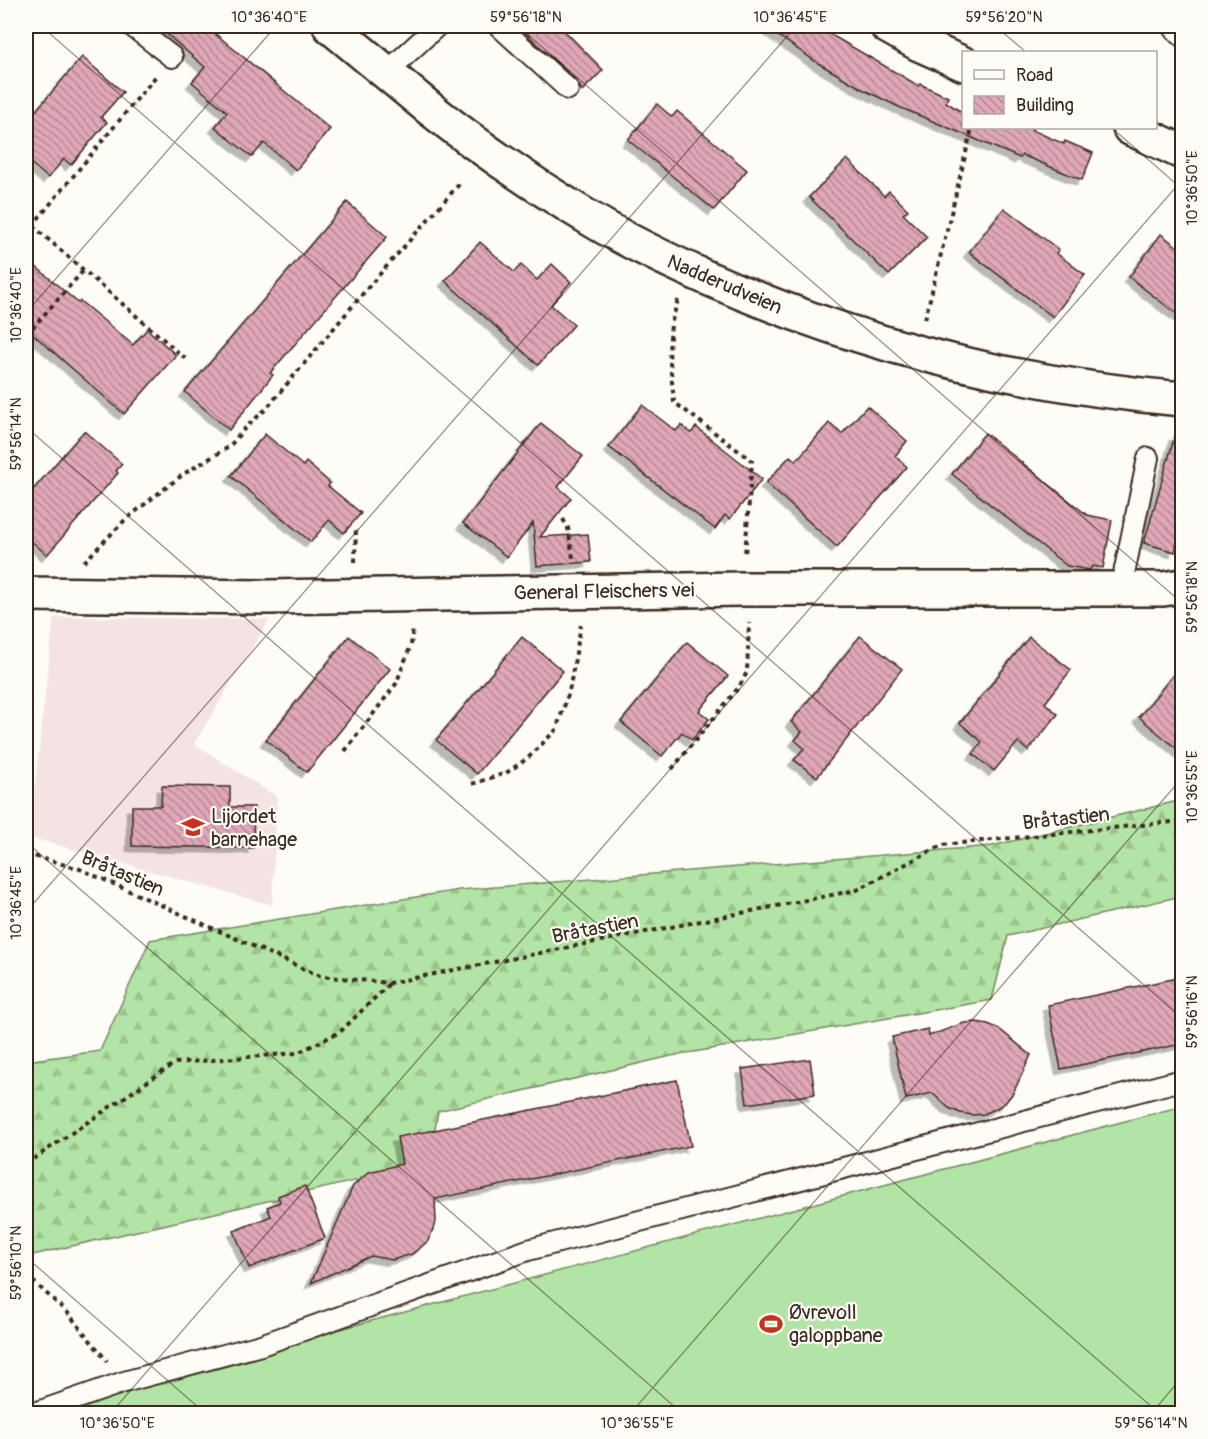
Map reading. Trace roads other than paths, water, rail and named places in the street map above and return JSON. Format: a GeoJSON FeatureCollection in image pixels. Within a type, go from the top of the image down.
{"type":"FeatureCollection","features":[{"type":"Feature","properties":{"kind":"street","name":"Nadderudveien"},"geometry":{"type":"LineString","coordinates":[[330,26],[465,135],[553,196],[638,245],[748,296],[872,340],[978,368],[1090,389],[1182,399]]}},
{"type":"Feature","properties":{"kind":"street"},"geometry":{"type":"LineString","coordinates":[[887,26],[962,64]]}},
{"type":"Feature","properties":{"kind":"street"},"geometry":{"type":"LineString","coordinates":[[1132,129],[1182,152]]}},
{"type":"Feature","properties":{"kind":"street","name":"General Fleischers vei"},"geometry":{"type":"LineString","coordinates":[[26,594],[269,597],[746,589],[1163,589],[1182,586]]}},
{"type":"Feature","properties":{"kind":"lane"},"geometry":{"type":"LineString","coordinates":[[132,26],[172,57]]}},
{"type":"Feature","properties":{"kind":"lane"},"geometry":{"type":"LineString","coordinates":[[387,72],[437,26]]}},
{"type":"Feature","properties":{"kind":"lane"},"geometry":{"type":"LineString","coordinates":[[499,26],[568,88]]}},
{"type":"Feature","properties":{"kind":"lane"},"geometry":{"type":"LineString","coordinates":[[1172,26],[1182,36]]}},
{"type":"Feature","properties":{"kind":"lane"},"geometry":{"type":"LineString","coordinates":[[1121,588],[1148,458]]}},
{"type":"Feature","properties":{"kind":"lane"},"geometry":{"type":"LineString","coordinates":[[32,1413],[124,1383],[261,1345],[528,1250],[1182,1080]]}},
{"type":"Feature","properties":{"kind":"place","name":"Lijordet barnehage"},"geometry":{"type":"Point","coordinates":[193,827]}},
{"type":"Feature","properties":{"kind":"place","name":"Øvrevoll galoppbane"},"geometry":{"type":"Point","coordinates":[771,1324]}}]}
